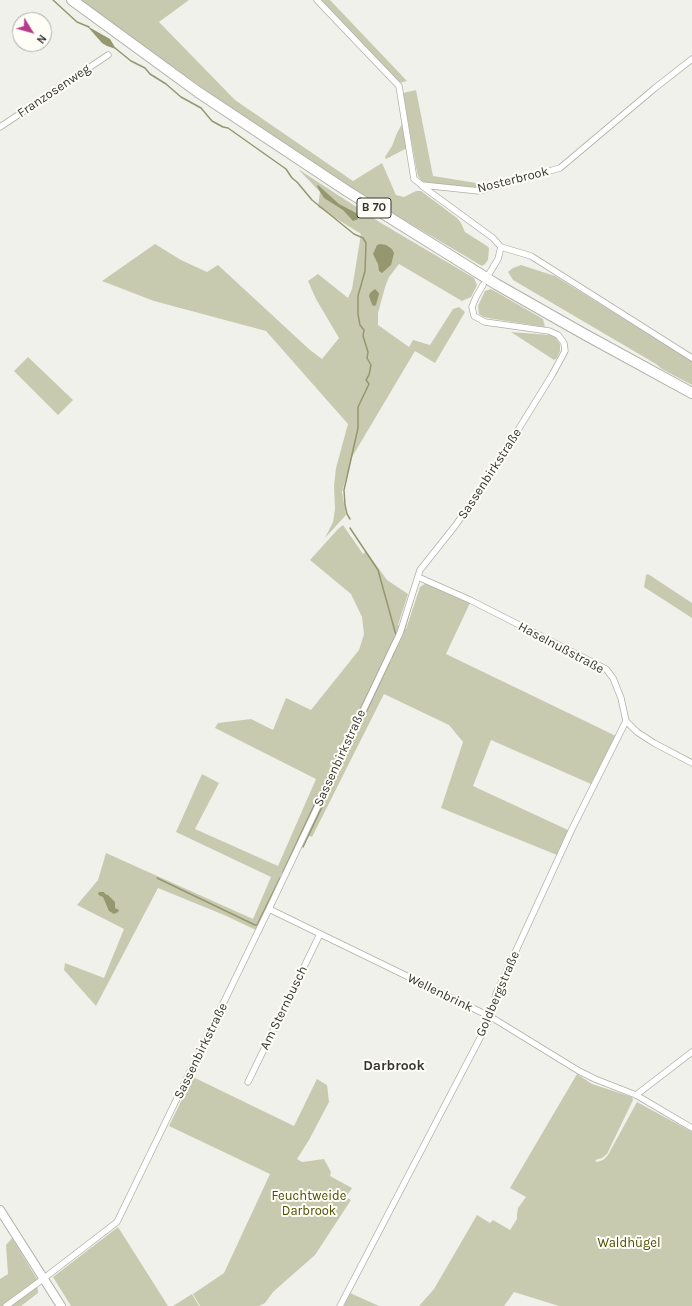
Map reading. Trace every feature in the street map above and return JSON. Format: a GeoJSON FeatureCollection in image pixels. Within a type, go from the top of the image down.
{"type":"FeatureCollection","features":[{"type":"Feature","properties":{"kind":"highway","name":"B 70"},"geometry":{"type":"LineString","coordinates":[[72,0],[198,92],[347,191],[496,284],[692,393]]}},
{"type":"Feature","properties":{"kind":"street"},"geometry":{"type":"LineString","coordinates":[[317,0],[399,86],[414,179],[493,238],[501,247],[531,256],[692,358]]}},
{"type":"Feature","properties":{"kind":"street","name":"Franzosenweg"},"geometry":{"type":"LineString","coordinates":[[0,126],[108,55]]}},
{"type":"Feature","properties":{"kind":"street","name":"Nosterbrook"},"geometry":{"type":"LineString","coordinates":[[422,186],[479,191],[560,168],[692,59]]}},
{"type":"Feature","properties":{"kind":"street"},"geometry":{"type":"LineString","coordinates":[[489,274],[498,259],[501,247]]}},
{"type":"Feature","properties":{"kind":"street","name":"Sassenbirkstraße"},"geometry":{"type":"LineString","coordinates":[[6,1306],[44,1279],[117,1222],[269,909],[400,633],[420,570],[455,526],[484,485],[552,375],[565,351],[564,343],[558,335],[550,331],[485,322],[474,316],[472,307],[483,285]]}},
{"type":"Feature","properties":{"kind":"street","name":"Haselnußstraße"},"geometry":{"type":"LineString","coordinates":[[418,577],[470,600],[606,669],[613,678],[621,698],[626,721]]}},
{"type":"Feature","properties":{"kind":"street"},"geometry":{"type":"LineString","coordinates":[[626,721],[637,732],[654,743],[692,763]]}},
{"type":"Feature","properties":{"kind":"street","name":"Goldbergstraße"},"geometry":{"type":"LineString","coordinates":[[340,1306],[491,1017],[496,994],[572,829],[626,721]]}},
{"type":"Feature","properties":{"kind":"street","name":"Wellenbrink"},"geometry":{"type":"LineString","coordinates":[[269,909],[491,1017],[580,1071],[595,1079],[636,1095],[692,1128]]}},
{"type":"Feature","properties":{"kind":"street","name":"Am Sternbusch"},"geometry":{"type":"LineString","coordinates":[[248,1082],[320,934]]}},
{"type":"Feature","properties":{"kind":"street"},"geometry":{"type":"LineString","coordinates":[[636,1095],[692,1052]]}},
{"type":"Feature","properties":{"kind":"street"},"geometry":{"type":"LineString","coordinates":[[0,1210],[61,1306]]}},
{"type":"Feature","properties":{"kind":"green space"},"geometry":{"type":"Polygon","coordinates":[[[78,0],[189,0],[159,22],[235,100],[353,181],[382,163],[396,195],[404,197],[416,191],[421,191],[457,218],[465,232],[489,248],[488,260],[482,266],[345,185],[286,147],[78,0]]]}},
{"type":"Feature","properties":{"kind":"green space"},"geometry":{"type":"Polygon","coordinates":[[[321,0],[330,0],[407,81],[399,83],[321,0]]]}},
{"type":"Feature","properties":{"kind":"green space"},"geometry":{"type":"Polygon","coordinates":[[[416,90],[433,176],[489,185],[481,188],[427,185],[422,182],[418,176],[416,167],[403,93],[416,90]]]}},
{"type":"Feature","properties":{"kind":"green space"},"geometry":{"type":"Polygon","coordinates":[[[403,122],[407,148],[386,159],[385,157],[403,122]]]}},
{"type":"Feature","properties":{"kind":"green space"},"geometry":{"type":"Polygon","coordinates":[[[298,169],[381,223],[474,278],[477,285],[471,297],[462,301],[399,264],[389,277],[378,313],[378,325],[409,347],[413,340],[430,345],[453,309],[459,307],[465,312],[435,363],[415,351],[352,457],[342,492],[346,515],[325,538],[333,522],[335,509],[334,486],[336,468],[348,424],[266,331],[154,301],[102,281],[155,244],[181,260],[207,272],[218,265],[310,350],[322,359],[339,338],[316,299],[308,281],[318,274],[348,298],[352,289],[361,234],[318,207],[320,192],[298,169]]]}},
{"type":"Feature","properties":{"kind":"green space"},"geometry":{"type":"Polygon","coordinates":[[[521,265],[555,276],[692,361],[692,385],[662,369],[656,364],[513,280],[508,272],[521,265]]]}},
{"type":"Feature","properties":{"kind":"green space"},"geometry":{"type":"Polygon","coordinates":[[[491,289],[543,319],[545,327],[494,319],[484,317],[479,314],[478,306],[485,291],[491,289]]]}},
{"type":"Feature","properties":{"kind":"green space"},"geometry":{"type":"Polygon","coordinates":[[[511,332],[550,335],[556,338],[560,344],[560,351],[557,358],[554,360],[511,332]]]}},
{"type":"Feature","properties":{"kind":"green space"},"geometry":{"type":"Polygon","coordinates":[[[28,357],[73,400],[58,415],[14,371],[28,357]]]}},
{"type":"Feature","properties":{"kind":"green space"},"geometry":{"type":"Polygon","coordinates":[[[343,525],[363,554],[366,551],[387,580],[408,594],[398,625],[406,629],[420,587],[426,583],[470,603],[446,654],[616,736],[591,784],[491,740],[473,786],[568,830],[557,855],[441,808],[463,742],[449,725],[384,694],[312,837],[301,833],[256,930],[158,888],[96,1006],[64,970],[65,963],[104,978],[124,929],[77,905],[98,880],[106,853],[253,919],[271,877],[176,832],[202,774],[219,783],[195,829],[278,866],[316,779],[215,728],[218,723],[251,719],[273,730],[286,698],[311,710],[359,650],[364,634],[362,617],[351,594],[310,560],[343,525]]]}},
{"type":"Feature","properties":{"kind":"green space"},"geometry":{"type":"Polygon","coordinates":[[[648,574],[692,603],[692,618],[644,587],[646,575],[648,574]]]}},
{"type":"Feature","properties":{"kind":"green space","name":"Waldhügel"},"geometry":{"type":"Polygon","coordinates":[[[577,1074],[592,1084],[632,1097],[633,1100],[607,1154],[602,1158],[595,1160],[597,1162],[603,1160],[608,1155],[637,1102],[692,1132],[692,1306],[559,1306],[514,1292],[504,1306],[419,1306],[434,1289],[477,1215],[490,1223],[493,1220],[510,1230],[517,1219],[518,1208],[526,1197],[510,1188],[577,1074]]]}},
{"type":"Feature","properties":{"kind":"green space","name":"Feuchtweide Darbrook"},"geometry":{"type":"Polygon","coordinates":[[[193,1077],[294,1126],[317,1079],[327,1085],[329,1102],[297,1159],[302,1162],[324,1159],[331,1172],[330,1176],[352,1188],[346,1197],[351,1200],[315,1255],[273,1292],[265,1303],[259,1306],[200,1306],[193,1294],[224,1273],[270,1174],[169,1126],[193,1077]]]}},
{"type":"Feature","properties":{"kind":"green space"},"geometry":{"type":"Polygon","coordinates":[[[118,1227],[168,1306],[71,1306],[53,1277],[118,1227]]]}},
{"type":"Feature","properties":{"kind":"green space"},"geometry":{"type":"Polygon","coordinates":[[[12,1238],[37,1279],[38,1293],[21,1306],[0,1306],[0,1279],[8,1274],[6,1245],[12,1238]]]}},
{"type":"Feature","properties":{"kind":"green space"},"geometry":{"type":"Polygon","coordinates":[[[350,1293],[379,1306],[344,1306],[350,1293]]]}},
{"type":"Feature","properties":{"kind":"green space"},"geometry":{"type":"Polygon","coordinates":[[[192,1294],[199,1306],[173,1306],[192,1294]]]}},
{"type":"Feature","properties":{"kind":"shaded area"},"geometry":{"type":"Polygon","coordinates":[[[87,26],[110,39],[116,49],[102,43],[87,26]]]}},
{"type":"Feature","properties":{"kind":"shaded area"},"geometry":{"type":"Polygon","coordinates":[[[318,185],[339,204],[358,214],[358,219],[353,221],[343,210],[324,198],[317,186],[318,185]]]}},
{"type":"Feature","properties":{"kind":"shaded area"},"geometry":{"type":"Polygon","coordinates":[[[377,245],[386,245],[392,249],[394,253],[391,265],[382,273],[379,271],[378,264],[373,254],[377,245]]]}},
{"type":"Feature","properties":{"kind":"shaded area"},"geometry":{"type":"Polygon","coordinates":[[[375,289],[379,294],[376,305],[373,306],[369,296],[375,289]]]}},
{"type":"Feature","properties":{"kind":"shaded area"},"geometry":{"type":"Polygon","coordinates":[[[99,892],[104,892],[115,902],[115,908],[119,910],[118,912],[114,914],[109,911],[103,897],[98,894],[99,892]]]}},
{"type":"Feature","properties":{"kind":"waterway"},"geometry":{"type":"LineString","coordinates":[[53,0],[77,22],[89,27]]}},
{"type":"Feature","properties":{"kind":"waterway"},"geometry":{"type":"LineString","coordinates":[[115,48],[131,61],[145,68],[150,74],[166,84],[181,97],[201,108],[212,121],[228,128],[286,169],[312,200],[354,234],[363,238],[366,243],[365,271],[358,296],[358,314],[360,325],[364,330],[363,336],[368,352],[367,358],[371,365],[369,375],[366,380],[369,384],[358,407],[358,428],[344,490],[345,505],[350,519]]}},
{"type":"Feature","properties":{"kind":"waterway"},"geometry":{"type":"LineString","coordinates":[[350,528],[378,570],[396,635],[352,727]]}},
{"type":"Feature","properties":{"kind":"waterway"},"geometry":{"type":"LineString","coordinates":[[392,657],[405,627],[413,600]]}},
{"type":"Feature","properties":{"kind":"waterway"},"geometry":{"type":"LineString","coordinates":[[359,727],[389,663]]}},
{"type":"Feature","properties":{"kind":"waterway"},"geometry":{"type":"LineString","coordinates":[[321,790],[348,735]]}},
{"type":"Feature","properties":{"kind":"waterway"},"geometry":{"type":"LineString","coordinates":[[303,847],[353,741]]}},
{"type":"Feature","properties":{"kind":"waterway"},"geometry":{"type":"LineString","coordinates":[[283,872],[318,797]]}},
{"type":"Feature","properties":{"kind":"waterway"},"geometry":{"type":"LineString","coordinates":[[157,878],[255,925],[257,925],[280,878]]}},
{"type":"Feature","properties":{"kind":"district","name":"Darbrook"},"geometry":{"type":"Point","coordinates":[394,1066]}}]}
